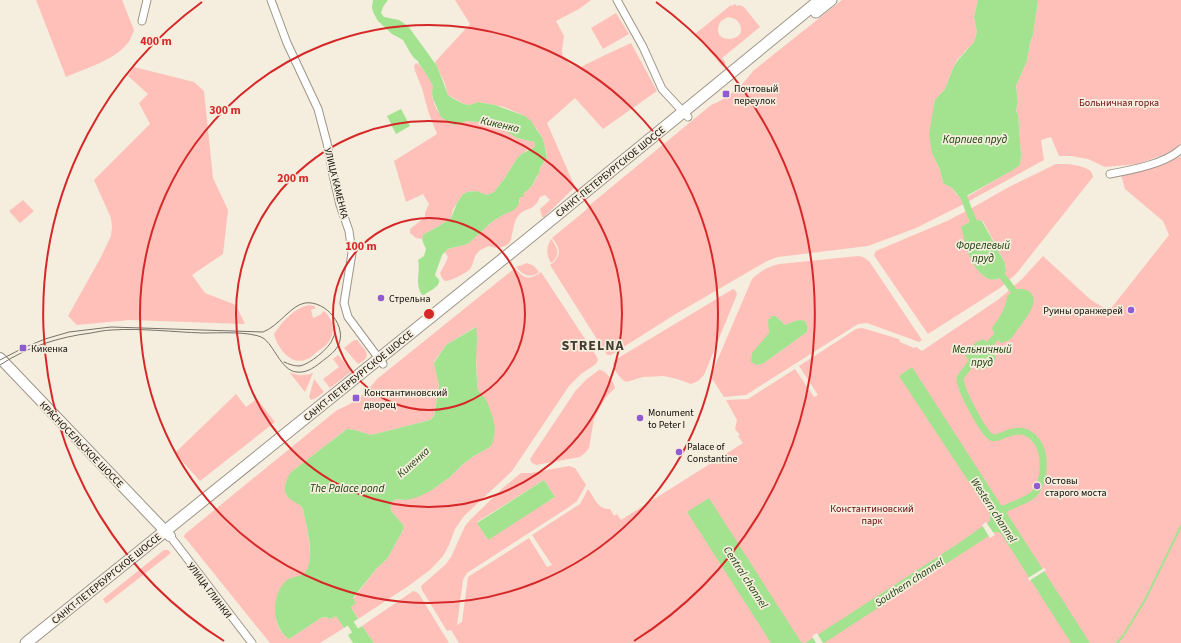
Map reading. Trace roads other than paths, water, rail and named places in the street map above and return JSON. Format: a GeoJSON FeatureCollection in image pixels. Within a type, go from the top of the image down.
{"type":"FeatureCollection","features":[{"type":"Feature","properties":{"kind":"main road","name":"САНКТ-ПЕТЕРБУРГСКОЕ ШОССЕ"},"geometry":{"type":"LineString","coordinates":[[26,643],[167,533],[381,361],[685,114],[820,0]]}},
{"type":"Feature","properties":{"kind":"main road","name":"САНКТ-ПЕТЕРБУРГСКОЕ ШОССЕ"},"geometry":{"type":"LineString","coordinates":[[685,114],[831,0]]}},
{"type":"Feature","properties":{"kind":"main road","name":"КРАСНОСЕЛЬСКОЕ ШОССЕ"},"geometry":{"type":"LineString","coordinates":[[0,358],[167,533]]}},
{"type":"Feature","properties":{"kind":"main road","name":"САНКТ-ПЕТЕРБУРГСКОЕ ШОССЕ"},"geometry":{"type":"LineString","coordinates":[[37,643],[167,533]]}},
{"type":"Feature","properties":{"kind":"street"},"geometry":{"type":"LineString","coordinates":[[142,21],[147,0]]}},
{"type":"Feature","properties":{"kind":"street","name":"УЛИЦА КАМЕНКА"},"geometry":{"type":"LineString","coordinates":[[271,0],[287,43],[318,109],[340,205],[349,231],[352,253],[344,303],[348,317],[381,361]]}},
{"type":"Feature","properties":{"kind":"street"},"geometry":{"type":"LineString","coordinates":[[617,0],[662,89],[685,114]]}},
{"type":"Feature","properties":{"kind":"street"},"geometry":{"type":"LineString","coordinates":[[1110,174],[1141,168],[1176,154],[1181,150]]}},
{"type":"Feature","properties":{"kind":"street","name":"УЛИЦА ГЛИНКИ"},"geometry":{"type":"LineString","coordinates":[[167,533],[252,643]]}},
{"type":"Feature","properties":{"kind":"water"},"geometry":{"type":"Polygon","coordinates":[[[373,0],[388,0],[381,13],[384,17],[399,20],[408,26],[437,66],[448,95],[464,104],[470,105],[478,102],[495,105],[525,116],[531,121],[543,139],[547,158],[540,168],[539,173],[531,187],[524,193],[523,197],[520,197],[519,204],[514,210],[493,221],[468,244],[448,249],[442,255],[435,275],[439,280],[439,283],[436,287],[424,295],[422,295],[418,286],[418,260],[424,256],[426,249],[422,240],[424,234],[451,218],[457,203],[462,195],[467,192],[476,191],[487,195],[494,192],[518,157],[535,146],[534,142],[517,138],[492,123],[466,121],[455,125],[441,117],[433,99],[433,86],[425,72],[418,61],[411,54],[403,40],[392,34],[378,21],[373,12],[373,0]]]}},
{"type":"Feature","properties":{"kind":"water","name":"Карпиев пруд"},"geometry":{"type":"Polygon","coordinates":[[[978,0],[1038,0],[1033,35],[1027,61],[1016,86],[1018,102],[1016,110],[1018,115],[1021,154],[1020,165],[961,199],[952,188],[943,183],[940,170],[932,153],[929,134],[935,100],[945,89],[958,60],[974,42],[977,32],[974,17],[978,0]]]}},
{"type":"Feature","properties":{"kind":"water"},"geometry":{"type":"Polygon","coordinates":[[[401,109],[410,126],[396,134],[387,116],[401,109]]]}},
{"type":"Feature","properties":{"kind":"water","name":"Форелевый пруд"},"geometry":{"type":"Polygon","coordinates":[[[971,221],[982,221],[1005,263],[1006,271],[1001,277],[990,279],[984,276],[975,267],[966,248],[961,227],[971,221]]]}},
{"type":"Feature","properties":{"kind":"water"},"geometry":{"type":"Polygon","coordinates":[[[1016,289],[1026,290],[1031,293],[1034,301],[1033,305],[1027,317],[1012,337],[1008,341],[1002,343],[998,340],[992,328],[1004,309],[1007,296],[1016,289]]]}},
{"type":"Feature","properties":{"kind":"water"},"geometry":{"type":"Polygon","coordinates":[[[772,316],[776,316],[785,325],[797,320],[805,321],[808,327],[807,332],[764,363],[758,365],[752,363],[752,353],[769,333],[768,320],[772,316]]]}},
{"type":"Feature","properties":{"kind":"water","name":"The Palace pond"},"geometry":{"type":"Polygon","coordinates":[[[476,327],[478,390],[487,401],[493,418],[495,429],[493,442],[490,447],[474,456],[450,477],[432,490],[418,497],[406,500],[397,499],[392,502],[390,507],[392,512],[404,526],[387,559],[376,569],[353,598],[356,603],[351,607],[358,619],[344,628],[336,616],[331,619],[326,617],[321,618],[289,639],[283,634],[276,619],[275,611],[278,594],[286,581],[304,574],[310,560],[309,538],[303,509],[300,505],[289,498],[285,491],[286,483],[291,472],[347,429],[371,435],[430,420],[434,416],[439,386],[434,363],[446,345],[476,327]]]}},
{"type":"Feature","properties":{"kind":"water","name":"Мельничный пруд"},"geometry":{"type":"Polygon","coordinates":[[[983,339],[988,343],[996,359],[991,366],[981,370],[965,356],[975,343],[983,339]]]}},
{"type":"Feature","properties":{"kind":"water"},"geometry":{"type":"Polygon","coordinates":[[[912,367],[1001,505],[1005,506],[1010,503],[1013,507],[1008,511],[1008,515],[1090,643],[1071,643],[1002,535],[999,532],[995,532],[824,643],[805,643],[959,543],[990,521],[990,514],[899,376],[912,367]]]}},
{"type":"Feature","properties":{"kind":"water"},"geometry":{"type":"Polygon","coordinates":[[[544,480],[555,497],[488,540],[477,523],[544,480]]]}},
{"type":"Feature","properties":{"kind":"water","name":"Central channel"},"geometry":{"type":"Polygon","coordinates":[[[709,498],[801,642],[805,643],[771,643],[687,512],[709,498]]]}},
{"type":"Feature","properties":{"kind":"water"},"geometry":{"type":"Polygon","coordinates":[[[362,626],[374,643],[353,643],[348,635],[362,626]]]}},
{"type":"Feature","properties":{"kind":"waterway"},"geometry":{"type":"LineString","coordinates":[[963,193],[967,207],[977,230]]}},
{"type":"Feature","properties":{"kind":"waterway"},"geometry":{"type":"LineString","coordinates":[[997,269],[1018,298]]}},
{"type":"Feature","properties":{"kind":"waterway","name":"Western channel"},"geometry":{"type":"LineString","coordinates":[[1002,331],[971,363],[960,378],[970,406],[979,422],[991,437],[995,438],[1015,431],[1021,431],[1033,437],[1041,449],[1043,457],[1043,473],[1038,488],[1034,494],[1028,498],[1004,509]]}},
{"type":"Feature","properties":{"kind":"waterway"},"geometry":{"type":"LineString","coordinates":[[1117,643],[1123,636],[1145,600],[1181,526]]}},
{"type":"Feature","properties":{"kind":"waterway"},"geometry":{"type":"LineString","coordinates":[[346,616],[363,643]]}},
{"type":"Feature","properties":{"kind":"tram line"},"geometry":{"type":"LineString","coordinates":[[0,360],[45,339],[69,332],[111,327],[263,332],[295,308],[305,303],[313,303],[327,310],[333,316],[340,331],[338,346],[334,351],[314,367],[303,372],[296,372],[286,367],[267,341],[251,334],[135,329],[104,331],[55,340],[32,348],[0,365]]}},
{"type":"Feature","properties":{"kind":"tram line"},"geometry":{"type":"LineString","coordinates":[[284,362],[299,366],[308,363],[324,351],[331,342],[334,337],[334,326]]}},
{"type":"Feature","properties":{"kind":"place","name":"Почтовый переулок"},"geometry":{"type":"Point","coordinates":[726,94]}},
{"type":"Feature","properties":{"kind":"place","name":"Стрельна"},"geometry":{"type":"Point","coordinates":[381,298]}},
{"type":"Feature","properties":{"kind":"place","name":"Руины оранжерей"},"geometry":{"type":"Point","coordinates":[1131,310]}},
{"type":"Feature","properties":{"kind":"place","name":"Кикенка"},"geometry":{"type":"Point","coordinates":[23,348]}},
{"type":"Feature","properties":{"kind":"place","name":"Константиновский дворец"},"geometry":{"type":"Point","coordinates":[356,398]}},
{"type":"Feature","properties":{"kind":"place","name":"Monument to Peter I"},"geometry":{"type":"Point","coordinates":[640,418]}},
{"type":"Feature","properties":{"kind":"place","name":"Palace of Constantine"},"geometry":{"type":"Point","coordinates":[679,452]}},
{"type":"Feature","properties":{"kind":"place","name":"Остовы старого моста"},"geometry":{"type":"Point","coordinates":[1037,486]}},
{"type":"Feature","properties":{"kind":"district","name":"STRELNA"},"geometry":{"type":"Point","coordinates":[593,345]}},
{"type":"Feature","properties":{"kind":"park label","name":"Больничная горка"},"geometry":{"type":"Point","coordinates":[1119,102]}},
{"type":"Feature","properties":{"kind":"park label","name":"Константиновский парк"},"geometry":{"type":"Point","coordinates":[872,514]}},
{"type":"Feature","properties":{"kind":"water label","name":"Southern channel"},"geometry":{"type":"Point","coordinates":[909,582]}}]}
